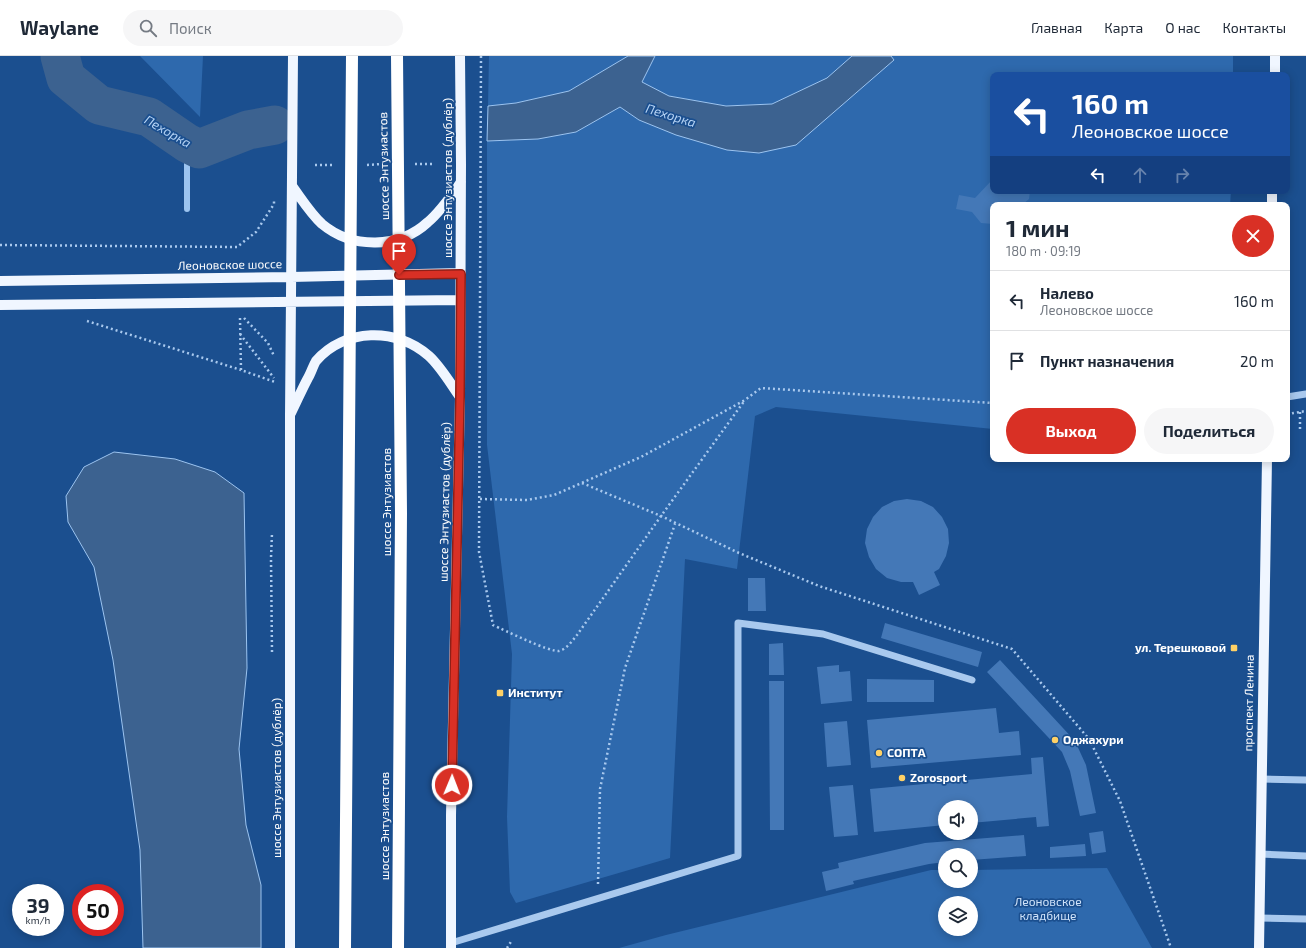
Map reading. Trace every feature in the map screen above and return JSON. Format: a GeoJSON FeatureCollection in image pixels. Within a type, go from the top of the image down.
{"type":"FeatureCollection","features":[{"type":"Feature","properties":{"kind":"highway"},"geometry":{"type":"LineString","coordinates":[[344,948],[352,56]]}},
{"type":"Feature","properties":{"kind":"highway","name":"шоссе Энтузиастов"},"geometry":{"type":"LineString","coordinates":[[397,56],[401,513],[398,948]]}},
{"type":"Feature","properties":{"kind":"main road","name":"шоссе Энтузиастов (дублёр)"},"geometry":{"type":"LineString","coordinates":[[290,948],[290,302],[293,56]]}},
{"type":"Feature","properties":{"kind":"main road","name":"шоссе Энтузиастов (дублёр)"},"geometry":{"type":"LineString","coordinates":[[451,945],[451,815],[460,397],[460,56]]}},
{"type":"Feature","properties":{"kind":"main road"},"geometry":{"type":"LineString","coordinates":[[1275,72],[1276,56]]}},
{"type":"Feature","properties":{"kind":"main road"},"geometry":{"type":"LineString","coordinates":[[292,186],[322,224],[334,232],[354,240],[375,243],[403,238],[428,223],[438,213],[461,182]]}},
{"type":"Feature","properties":{"kind":"main road","name":"Леоновское шоссе"},"geometry":{"type":"LineString","coordinates":[[0,281],[461,274]]}},
{"type":"Feature","properties":{"kind":"main road"},"geometry":{"type":"LineString","coordinates":[[0,305],[460,300]]}},
{"type":"Feature","properties":{"kind":"main road"},"geometry":{"type":"LineString","coordinates":[[290,415],[316,362],[337,345],[350,339],[364,336],[378,335],[392,337],[417,347],[438,366],[460,397]]}},
{"type":"Feature","properties":{"kind":"main road","name":"проспект Ленина"},"geometry":{"type":"LineString","coordinates":[[1258,948],[1267,462]]}},
{"type":"Feature","properties":{"kind":"street"},"geometry":{"type":"LineString","coordinates":[[1290,397],[1306,394]]}},
{"type":"Feature","properties":{"kind":"street"},"geometry":{"type":"LineString","coordinates":[[451,945],[598,898],[738,856],[738,623],[823,634],[972,680]]}},
{"type":"Feature","properties":{"kind":"street"},"geometry":{"type":"LineString","coordinates":[[1261,779],[1306,780]]}},
{"type":"Feature","properties":{"kind":"street"},"geometry":{"type":"LineString","coordinates":[[1260,854],[1306,856]]}},
{"type":"Feature","properties":{"kind":"street"},"geometry":{"type":"LineString","coordinates":[[1259,918],[1306,919]]}},
{"type":"Feature","properties":{"kind":"path"},"geometry":{"type":"LineString","coordinates":[[481,56],[479,552],[492,625],[547,649],[558,651],[568,646],[745,400]]}},
{"type":"Feature","properties":{"kind":"path"},"geometry":{"type":"LineString","coordinates":[[360,165],[382,164]]}},
{"type":"Feature","properties":{"kind":"path"},"geometry":{"type":"LineString","coordinates":[[412,164],[435,164]]}},
{"type":"Feature","properties":{"kind":"path"},"geometry":{"type":"LineString","coordinates":[[315,165],[337,165]]}},
{"type":"Feature","properties":{"kind":"path"},"geometry":{"type":"LineString","coordinates":[[0,245],[237,247],[256,232],[274,204],[275,196]]}},
{"type":"Feature","properties":{"kind":"path"},"geometry":{"type":"LineString","coordinates":[[241,370],[239,314],[268,343],[276,361]]}},
{"type":"Feature","properties":{"kind":"path"},"geometry":{"type":"LineString","coordinates":[[82,320],[278,383]]}},
{"type":"Feature","properties":{"kind":"path"},"geometry":{"type":"LineString","coordinates":[[240,334],[278,383]]}},
{"type":"Feature","properties":{"kind":"path"},"geometry":{"type":"LineString","coordinates":[[277,376],[278,383]]}},
{"type":"Feature","properties":{"kind":"path"},"geometry":{"type":"LineString","coordinates":[[480,498],[527,500],[554,495],[641,457],[745,400],[761,388],[990,403]]}},
{"type":"Feature","properties":{"kind":"path"},"geometry":{"type":"LineString","coordinates":[[1290,414],[1306,412]]}},
{"type":"Feature","properties":{"kind":"path"},"geometry":{"type":"LineString","coordinates":[[1300,413],[1300,429]]}},
{"type":"Feature","properties":{"kind":"path"},"geometry":{"type":"LineString","coordinates":[[582,483],[661,516]]}},
{"type":"Feature","properties":{"kind":"path"},"geometry":{"type":"LineString","coordinates":[[598,898],[600,789],[625,668],[675,524]]}},
{"type":"Feature","properties":{"kind":"green space"},"geometry":{"type":"Polygon","coordinates":[[[140,56],[203,56],[200,117],[140,56]]]}},
{"type":"Feature","properties":{"kind":"green space"},"geometry":{"type":"Polygon","coordinates":[[[489,56],[628,56],[569,91],[516,103],[488,106],[489,56]]]}},
{"type":"Feature","properties":{"kind":"green space"},"geometry":{"type":"Polygon","coordinates":[[[655,56],[852,56],[827,78],[772,104],[726,106],[669,96],[641,82],[655,56]]]}},
{"type":"Feature","properties":{"kind":"green space"},"geometry":{"type":"Polygon","coordinates":[[[891,56],[1233,56],[1233,72],[990,72],[990,194],[1231,194],[1230,202],[990,202],[990,429],[776,407],[755,416],[737,569],[685,559],[670,858],[516,903],[510,892],[507,817],[512,654],[487,445],[487,141],[538,139],[576,132],[620,107],[639,120],[727,150],[894,60],[891,56]]]}},
{"type":"Feature","properties":{"kind":"green space","name":"Леоновское кладбище"},"geometry":{"type":"Polygon","coordinates":[[[1107,868],[1152,948],[619,948],[666,935],[931,870],[938,870],[938,888],[978,888],[978,870],[1107,868]]]}},
{"type":"Feature","properties":{"kind":"water"},"geometry":{"type":"Polygon","coordinates":[[[628,56],[655,56],[642,82],[669,96],[726,106],[772,104],[827,78],[852,56],[891,56],[894,60],[796,145],[759,153],[727,150],[676,135],[639,120],[620,107],[576,132],[538,139],[487,141],[488,106],[516,103],[569,91],[628,56]]]}},
{"type":"Feature","properties":{"kind":"water"},"geometry":{"type":"Polygon","coordinates":[[[114,452],[175,459],[215,472],[244,493],[247,668],[239,749],[246,825],[261,885],[261,948],[143,948],[140,850],[113,660],[94,567],[68,522],[66,496],[84,467],[114,452]]]}},
{"type":"Feature","properties":{"kind":"building"},"geometry":{"type":"Polygon","coordinates":[[[990,182],[990,194],[1030,194],[1029,199],[1026,202],[990,202],[990,224],[981,223],[972,212],[956,209],[959,195],[975,198],[990,182]]]}},
{"type":"Feature","properties":{"kind":"building"},"geometry":{"type":"Polygon","coordinates":[[[907,499],[921,501],[933,507],[942,517],[948,529],[949,543],[946,556],[939,569],[934,572],[940,585],[919,595],[913,582],[901,582],[887,578],[876,569],[869,557],[865,543],[867,529],[873,517],[882,507],[894,501],[907,499]]]}},
{"type":"Feature","properties":{"kind":"building"},"geometry":{"type":"Polygon","coordinates":[[[748,578],[765,578],[766,611],[748,611],[748,578]]]}},
{"type":"Feature","properties":{"kind":"building"},"geometry":{"type":"Polygon","coordinates":[[[885,623],[982,652],[978,667],[881,638],[885,623]]]}},
{"type":"Feature","properties":{"kind":"building"},"geometry":{"type":"Polygon","coordinates":[[[783,643],[784,675],[769,675],[769,644],[783,643]]]}},
{"type":"Feature","properties":{"kind":"building"},"geometry":{"type":"Polygon","coordinates":[[[1000,660],[1075,741],[1086,765],[1096,813],[1080,816],[1070,771],[1062,752],[987,672],[1000,660]]]}},
{"type":"Feature","properties":{"kind":"building"},"geometry":{"type":"Polygon","coordinates":[[[839,665],[839,672],[850,671],[852,701],[821,704],[817,667],[839,665]]]}},
{"type":"Feature","properties":{"kind":"building"},"geometry":{"type":"Polygon","coordinates":[[[867,679],[934,680],[934,702],[867,702],[867,679]]]}},
{"type":"Feature","properties":{"kind":"building"},"geometry":{"type":"Polygon","coordinates":[[[769,681],[784,681],[784,830],[770,830],[769,681]]]}},
{"type":"Feature","properties":{"kind":"building"},"geometry":{"type":"Polygon","coordinates":[[[996,708],[999,733],[1019,731],[1021,755],[871,768],[867,720],[996,708]]]}},
{"type":"Feature","properties":{"kind":"building"},"geometry":{"type":"Polygon","coordinates":[[[847,721],[851,765],[827,767],[824,723],[847,721]]]}},
{"type":"Feature","properties":{"kind":"building"},"geometry":{"type":"Polygon","coordinates":[[[1043,757],[1049,826],[1037,827],[1036,817],[978,822],[978,800],[938,800],[938,826],[874,832],[870,789],[1032,774],[1031,758],[1043,757]]]}},
{"type":"Feature","properties":{"kind":"building"},"geometry":{"type":"Polygon","coordinates":[[[853,785],[858,835],[834,837],[829,787],[853,785]]]}},
{"type":"Feature","properties":{"kind":"building"},"geometry":{"type":"Polygon","coordinates":[[[1103,831],[1106,852],[1092,854],[1089,833],[1103,831]]]}},
{"type":"Feature","properties":{"kind":"building"},"geometry":{"type":"Polygon","coordinates":[[[1024,835],[1026,856],[978,859],[978,848],[938,848],[938,863],[853,881],[854,884],[826,891],[822,872],[839,868],[838,863],[925,843],[978,840],[978,839],[1024,835]]]}},
{"type":"Feature","properties":{"kind":"building"},"geometry":{"type":"Polygon","coordinates":[[[1085,844],[1086,856],[1050,858],[1050,847],[1085,844]]]}},
{"type":"Feature","properties":{"kind":"waterway","name":"Пехорка"},"geometry":{"type":"LineString","coordinates":[[60,56],[66,78],[99,105],[149,117],[187,143],[199,149],[248,130],[275,125]]}},
{"type":"Feature","properties":{"kind":"waterway"},"geometry":{"type":"LineString","coordinates":[[187,143],[187,209]]}},
{"type":"Feature","properties":{"kind":"place","name":"ул. Терешковой"},"geometry":{"type":"Point","coordinates":[1234,648]}},
{"type":"Feature","properties":{"kind":"place","name":"Институт"},"geometry":{"type":"Point","coordinates":[500,693]}},
{"type":"Feature","properties":{"kind":"place","name":"Оджахури"},"geometry":{"type":"Point","coordinates":[1055,740]}},
{"type":"Feature","properties":{"kind":"place","name":"СОПТА"},"geometry":{"type":"Point","coordinates":[879,753]}},
{"type":"Feature","properties":{"kind":"place","name":"Zorosport"},"geometry":{"type":"Point","coordinates":[902,778]}},
{"type":"Feature","properties":{"kind":"route"},"geometry":{"type":"LineString","coordinates":[[399,275],[461,274],[452,785]]}}]}
